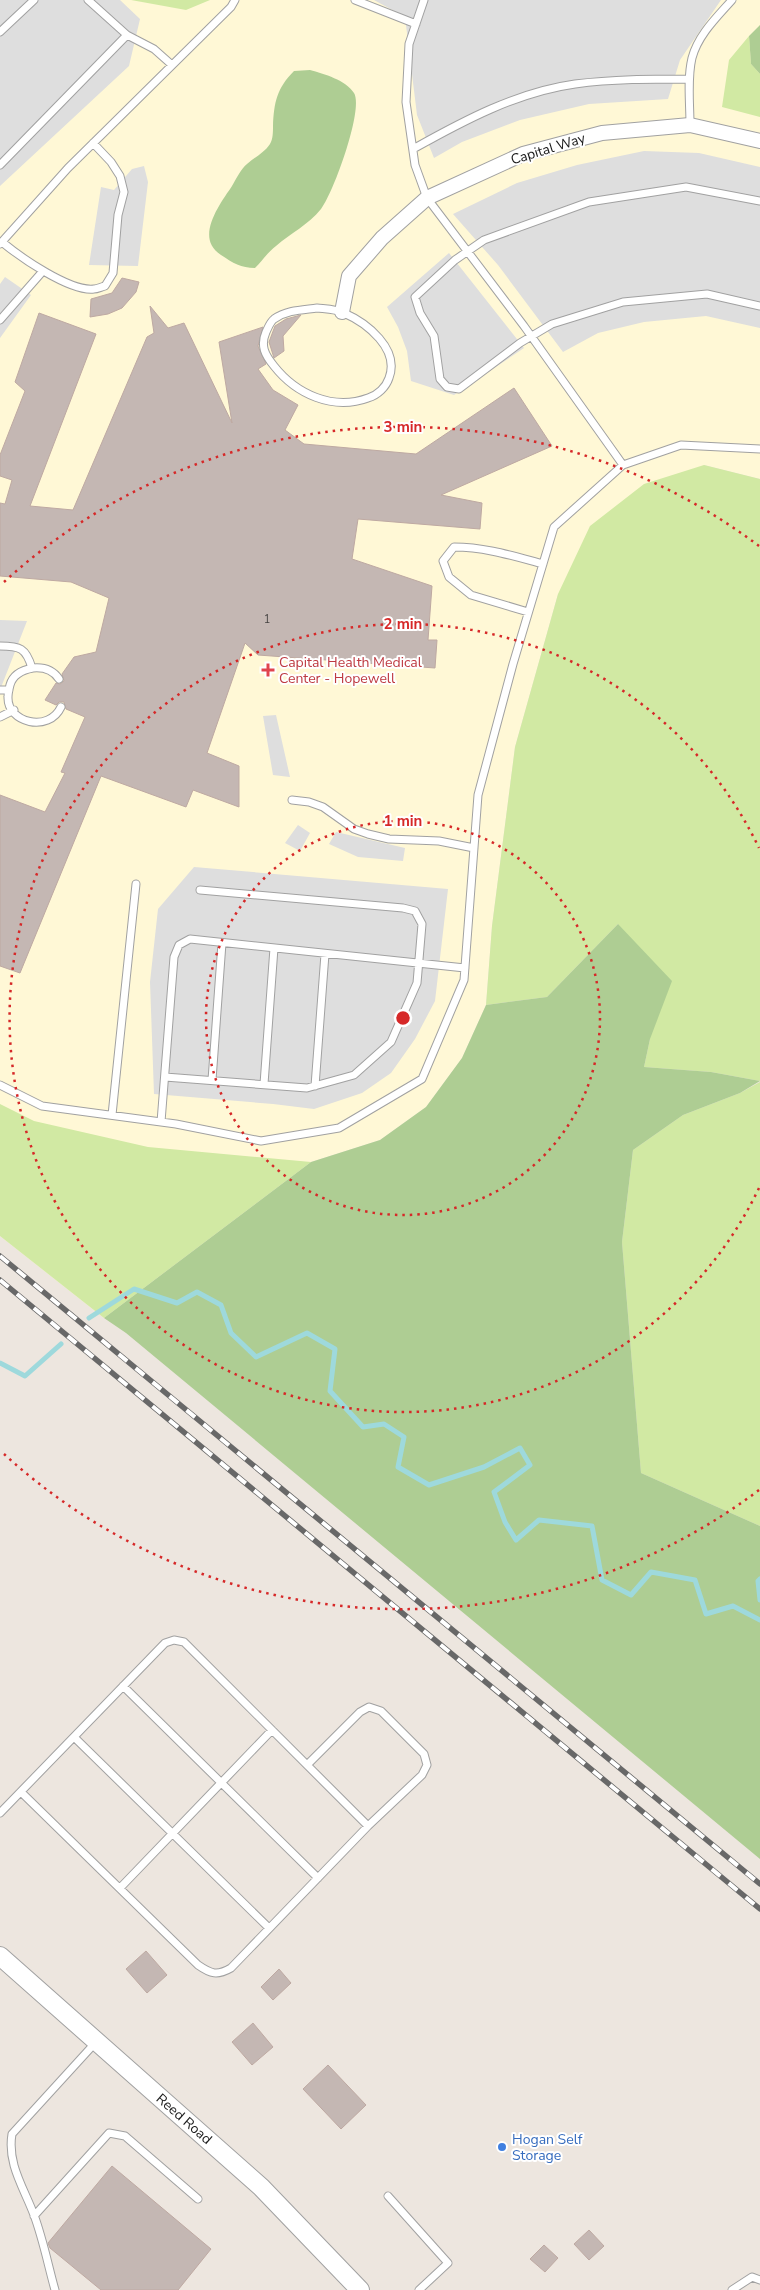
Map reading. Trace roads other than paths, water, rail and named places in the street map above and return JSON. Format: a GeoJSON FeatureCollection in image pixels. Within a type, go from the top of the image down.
{"type":"FeatureCollection","features":[{"type":"Feature","properties":{"kind":"street","name":"Capital Way"},"geometry":{"type":"LineString","coordinates":[[342,312],[349,276],[382,238],[428,198],[523,154],[602,133],[690,125],[760,141]]}},
{"type":"Feature","properties":{"kind":"street","name":"Reed Road"},"geometry":{"type":"LineString","coordinates":[[0,1956],[261,2187],[360,2290]]}},
{"type":"Feature","properties":{"kind":"lane"},"geometry":{"type":"LineString","coordinates":[[0,32],[34,0]]}},
{"type":"Feature","properties":{"kind":"lane"},"geometry":{"type":"LineString","coordinates":[[88,0],[127,35],[154,49],[172,64]]}},
{"type":"Feature","properties":{"kind":"lane"},"geometry":{"type":"LineString","coordinates":[[93,143],[111,162],[120,176],[124,192],[118,215],[117,252],[114,273],[105,286],[93,290],[76,286],[43,271],[1,243],[68,168],[93,143],[172,64],[231,7],[235,0]]}},
{"type":"Feature","properties":{"kind":"lane"},"geometry":{"type":"LineString","coordinates":[[355,0],[416,24]]}},
{"type":"Feature","properties":{"kind":"lane"},"geometry":{"type":"LineString","coordinates":[[424,0],[409,44],[406,102],[415,165],[428,198],[623,464]]}},
{"type":"Feature","properties":{"kind":"lane"},"geometry":{"type":"LineString","coordinates":[[690,125],[689,79],[692,56],[708,27],[732,0]]}},
{"type":"Feature","properties":{"kind":"lane"},"geometry":{"type":"LineString","coordinates":[[0,165],[127,35]]}},
{"type":"Feature","properties":{"kind":"lane"},"geometry":{"type":"LineString","coordinates":[[413,149],[466,119],[520,98],[573,84],[631,79],[689,79]]}},
{"type":"Feature","properties":{"kind":"lane"},"geometry":{"type":"LineString","coordinates":[[760,201],[686,187],[589,202],[484,240],[467,250],[414,297],[420,313],[434,336],[440,379],[447,387],[458,388],[531,336],[552,324],[623,302],[707,294],[760,306]]}},
{"type":"Feature","properties":{"kind":"lane"},"geometry":{"type":"LineString","coordinates":[[0,320],[43,271]]}},
{"type":"Feature","properties":{"kind":"lane"},"geometry":{"type":"LineString","coordinates":[[317,308],[342,312],[360,322],[378,337],[390,354],[393,368],[387,384],[375,396],[363,400],[346,402],[327,401],[307,394],[281,374],[265,355],[262,340],[272,320],[289,311],[317,308]]}},
{"type":"Feature","properties":{"kind":"lane"},"geometry":{"type":"LineString","coordinates":[[0,1084],[42,1106],[161,1122],[261,1141],[339,1128],[422,1079],[464,980],[478,795],[528,612],[554,527],[623,464],[681,445],[760,449]]}},
{"type":"Feature","properties":{"kind":"lane"},"geometry":{"type":"LineString","coordinates":[[528,612],[471,595],[449,577],[444,561],[454,548],[473,547],[543,564]]}},
{"type":"Feature","properties":{"kind":"lane"},"geometry":{"type":"LineString","coordinates":[[0,646],[17,646],[28,655],[32,668]]}},
{"type":"Feature","properties":{"kind":"lane"},"geometry":{"type":"LineString","coordinates":[[59,679],[49,670],[41,667],[23,670],[11,682],[8,697],[19,718],[37,723],[46,721],[61,707]]}},
{"type":"Feature","properties":{"kind":"lane"},"geometry":{"type":"LineString","coordinates":[[0,690],[9,690]]}},
{"type":"Feature","properties":{"kind":"lane"},"geometry":{"type":"LineString","coordinates":[[0,717],[14,710]]}},
{"type":"Feature","properties":{"kind":"lane"},"geometry":{"type":"LineString","coordinates":[[292,800],[309,802],[324,807],[354,829],[368,834],[389,839],[439,841],[474,848]]}},
{"type":"Feature","properties":{"kind":"lane"},"geometry":{"type":"LineString","coordinates":[[112,1115],[136,884]]}},
{"type":"Feature","properties":{"kind":"lane"},"geometry":{"type":"LineString","coordinates":[[165,1077],[307,1088],[354,1075],[391,1042],[417,982],[422,924],[416,911],[403,908],[200,890]]}},
{"type":"Feature","properties":{"kind":"lane"},"geometry":{"type":"LineString","coordinates":[[161,1122],[174,957],[179,945],[190,940],[465,968]]}},
{"type":"Feature","properties":{"kind":"lane"},"geometry":{"type":"LineString","coordinates":[[212,1080],[222,943]]}},
{"type":"Feature","properties":{"kind":"lane"},"geometry":{"type":"LineString","coordinates":[[264,1084],[274,948]]}},
{"type":"Feature","properties":{"kind":"lane"},"geometry":{"type":"LineString","coordinates":[[314,1086],[325,954]]}},
{"type":"Feature","properties":{"kind":"lane"},"geometry":{"type":"LineString","coordinates":[[0,1813],[165,1643],[174,1640],[184,1642],[368,1826]]}},
{"type":"Feature","properties":{"kind":"lane"},"geometry":{"type":"LineString","coordinates":[[123,1686],[318,1878]]}},
{"type":"Feature","properties":{"kind":"lane"},"geometry":{"type":"LineString","coordinates":[[21,1792],[198,1966],[210,1974],[221,1974],[231,1968],[368,1826],[422,1775],[427,1764],[424,1754],[388,1717],[381,1711],[369,1707],[360,1712],[307,1765]]}},
{"type":"Feature","properties":{"kind":"lane"},"geometry":{"type":"LineString","coordinates":[[120,1888],[272,1730]]}},
{"type":"Feature","properties":{"kind":"lane"},"geometry":{"type":"LineString","coordinates":[[74,1737],[270,1928]]}},
{"type":"Feature","properties":{"kind":"lane"},"geometry":{"type":"LineString","coordinates":[[55,2290],[34,2216],[13,2165],[10,2148],[12,2134],[96,2042]]}},
{"type":"Feature","properties":{"kind":"lane"},"geometry":{"type":"LineString","coordinates":[[34,2216],[109,2133],[125,2136],[198,2199]]}},
{"type":"Feature","properties":{"kind":"lane"},"geometry":{"type":"LineString","coordinates":[[388,2196],[448,2263],[420,2290]]}},
{"type":"Feature","properties":{"kind":"lane"},"geometry":{"type":"LineString","coordinates":[[732,2290],[752,2277],[760,2280]]}},
{"type":"Feature","properties":{"kind":"waterway"},"geometry":{"type":"LineString","coordinates":[[89,1318],[134,1289],[177,1303],[197,1292],[221,1305],[231,1333],[256,1357],[307,1333],[335,1349],[330,1391],[363,1427],[384,1424],[404,1437],[398,1467],[429,1485],[484,1467],[520,1448],[530,1465],[494,1492],[505,1522],[516,1540],[539,1520],[592,1526],[602,1580],[631,1595],[651,1572],[695,1580],[706,1614],[733,1606],[760,1620]]}},
{"type":"Feature","properties":{"kind":"waterway"},"geometry":{"type":"LineString","coordinates":[[0,1363],[25,1376],[61,1344]]}},
{"type":"Feature","properties":{"kind":"waterway"},"geometry":{"type":"LineString","coordinates":[[760,1579],[758,1581],[760,1600]]}},
{"type":"Feature","properties":{"kind":"railway"},"geometry":{"type":"LineString","coordinates":[[0,1256],[760,1884]]}},
{"type":"Feature","properties":{"kind":"railway"},"geometry":{"type":"LineString","coordinates":[[0,1280],[760,1909]]}},
{"type":"Feature","properties":{"kind":"place","name":"Capital Health Medical Center - Hopewell"},"geometry":{"type":"Point","coordinates":[268,670]}},
{"type":"Feature","properties":{"kind":"place","name":"Hogan Self Storage"},"geometry":{"type":"Point","coordinates":[502,2147]}}]}
